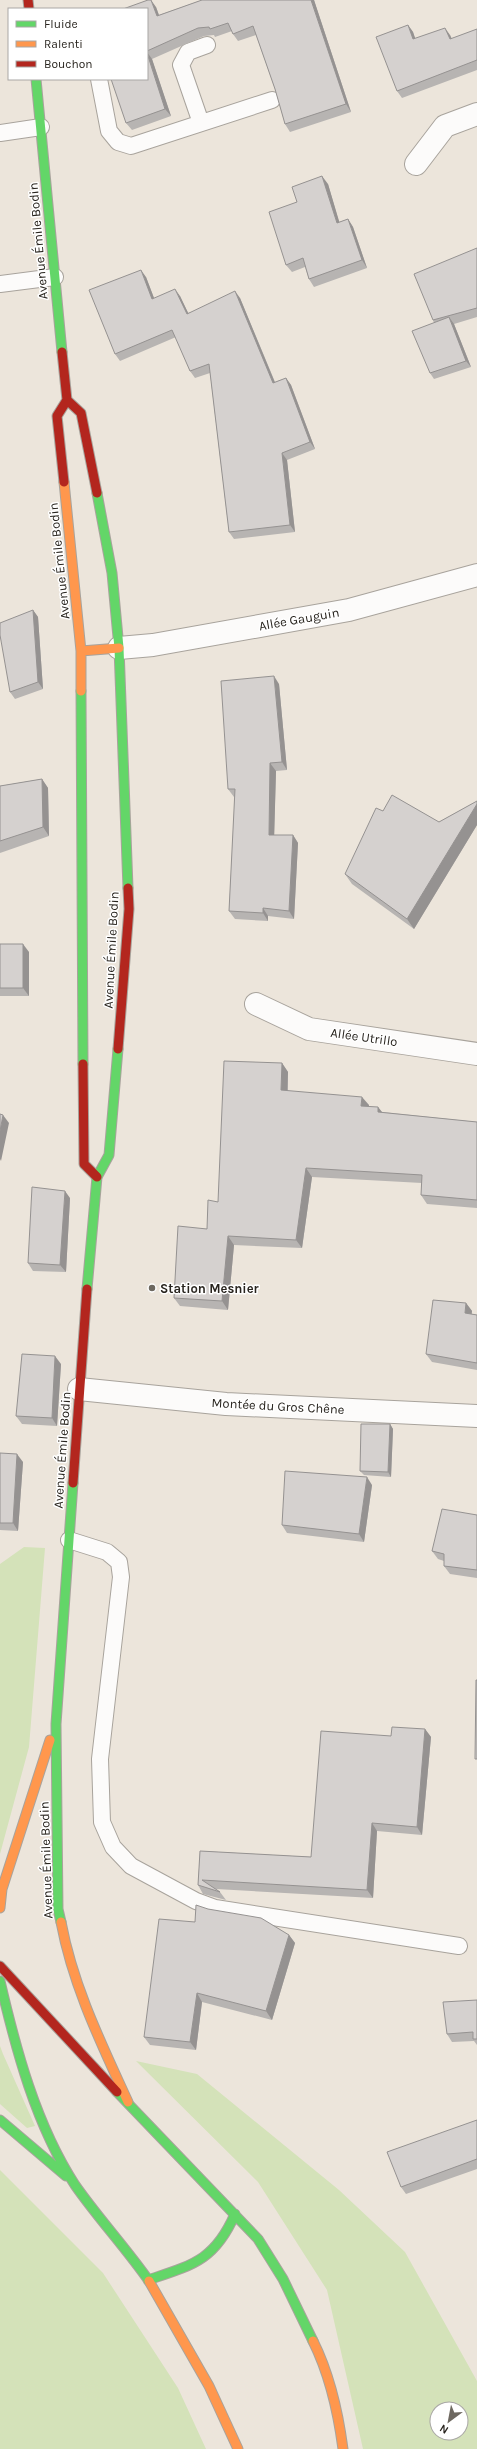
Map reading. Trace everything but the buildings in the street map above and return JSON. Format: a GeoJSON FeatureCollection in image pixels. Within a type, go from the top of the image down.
{"type":"FeatureCollection","features":[{"type":"Feature","properties":{"kind":"street","name":"Avenue Émile Bodin"},"geometry":{"type":"LineString","coordinates":[[36,80],[67,400],[57,416],[81,651],[84,1164],[97,1177]]}},
{"type":"Feature","properties":{"kind":"street"},"geometry":{"type":"LineString","coordinates":[[416,164],[445,126],[477,114]]}},
{"type":"Feature","properties":{"kind":"street","name":"Avenue Émile Bodin"},"geometry":{"type":"LineString","coordinates":[[67,400],[80,413],[112,573],[119,648],[129,909],[109,1155],[97,1177],[79,1389],[56,1724],[58,1909],[67,1955],[87,2012],[128,2102]]}},
{"type":"Feature","properties":{"kind":"street","name":"Allée Gauguin"},"geometry":{"type":"LineString","coordinates":[[119,648],[153,645],[349,610],[477,575]]}},
{"type":"Feature","properties":{"kind":"street"},"geometry":{"type":"LineString","coordinates":[[81,651],[119,648]]}},
{"type":"Feature","properties":{"kind":"street","name":"Allée Utrillo"},"geometry":{"type":"LineString","coordinates":[[256,1004],[309,1029],[477,1054]]}},
{"type":"Feature","properties":{"kind":"street","name":"Montée du Gros Chêne"},"geometry":{"type":"LineString","coordinates":[[79,1389],[226,1404],[477,1416]]}},
{"type":"Feature","properties":{"kind":"street","name":"Avenue Émile Bodin"},"geometry":{"type":"LineString","coordinates":[[0,1908],[2,1889],[56,1724]]}},
{"type":"Feature","properties":{"kind":"street"},"geometry":{"type":"LineString","coordinates":[[0,1966],[106,2082],[128,2102],[258,2239],[283,2279],[324,2363],[339,2419],[344,2449]]}},
{"type":"Feature","properties":{"kind":"street"},"geometry":{"type":"LineString","coordinates":[[0,1981],[14,2042],[39,2115],[75,2184],[148,2280],[208,2386],[238,2449]]}},
{"type":"Feature","properties":{"kind":"street"},"geometry":{"type":"LineString","coordinates":[[0,2120],[75,2184]]}},
{"type":"Feature","properties":{"kind":"street"},"geometry":{"type":"LineString","coordinates":[[148,2280],[188,2266],[205,2256],[222,2241],[235,2214]]}},
{"type":"Feature","properties":{"kind":"lane"},"geometry":{"type":"LineString","coordinates":[[201,123],[180,65],[188,52],[207,45]]}},
{"type":"Feature","properties":{"kind":"lane"},"geometry":{"type":"LineString","coordinates":[[99,80],[109,131],[118,142],[131,146],[272,100]]}},
{"type":"Feature","properties":{"kind":"lane"},"geometry":{"type":"LineString","coordinates":[[0,133],[40,127]]}},
{"type":"Feature","properties":{"kind":"lane"},"geometry":{"type":"LineString","coordinates":[[0,284],[55,278]]}},
{"type":"Feature","properties":{"kind":"lane"},"geometry":{"type":"LineString","coordinates":[[69,1540],[107,1552],[119,1562],[121,1577],[100,1759],[102,1822],[113,1847],[131,1866],[196,1902],[215,1908],[459,1946]]}},
{"type":"Feature","properties":{"kind":"green space"},"geometry":{"type":"Polygon","coordinates":[[[24,1547],[45,1548],[29,1747],[0,1854],[0,1564],[24,1547]]]}},
{"type":"Feature","properties":{"kind":"green space"},"geometry":{"type":"Polygon","coordinates":[[[0,2046],[35,2126],[27,2128],[0,2104],[0,2046]]]}},
{"type":"Feature","properties":{"kind":"green space"},"geometry":{"type":"Polygon","coordinates":[[[136,2061],[197,2074],[339,2190],[405,2252],[477,2381],[477,2449],[363,2449],[327,2290],[258,2182],[136,2061]]]}},
{"type":"Feature","properties":{"kind":"green space"},"geometry":{"type":"Polygon","coordinates":[[[0,2170],[103,2273],[178,2388],[206,2449],[0,2449],[0,2170]]]}},
{"type":"Feature","properties":{"kind":"traffic: fast"},"geometry":{"type":"LineString","coordinates":[[36,80],[62,352]]}},
{"type":"Feature","properties":{"kind":"traffic: fast"},"geometry":{"type":"LineString","coordinates":[[97,493],[112,573],[119,648],[128,888]]}},
{"type":"Feature","properties":{"kind":"traffic: fast"},"geometry":{"type":"LineString","coordinates":[[81,691],[83,1064]]}},
{"type":"Feature","properties":{"kind":"traffic: fast"},"geometry":{"type":"LineString","coordinates":[[87,1289],[97,1177],[109,1155],[118,1049]]}},
{"type":"Feature","properties":{"kind":"traffic: fast"},"geometry":{"type":"LineString","coordinates":[[61,1922],[58,1909],[56,1724],[73,1483]]}},
{"type":"Feature","properties":{"kind":"traffic: fast"},"geometry":{"type":"LineString","coordinates":[[0,1981],[20,2060],[38,2112],[49,2138],[75,2185],[149,2281]]}},
{"type":"Feature","properties":{"kind":"traffic: fast"},"geometry":{"type":"LineString","coordinates":[[117,2092],[258,2239],[283,2279],[313,2341]]}},
{"type":"Feature","properties":{"kind":"traffic: fast"},"geometry":{"type":"LineString","coordinates":[[0,2120],[66,2176]]}},
{"type":"Feature","properties":{"kind":"traffic: fast"},"geometry":{"type":"LineString","coordinates":[[148,2280],[178,2270],[201,2259],[219,2242],[235,2214]]}},
{"type":"Feature","properties":{"kind":"traffic: slow"},"geometry":{"type":"LineString","coordinates":[[64,482],[81,651],[81,691]]}},
{"type":"Feature","properties":{"kind":"traffic: slow"},"geometry":{"type":"LineString","coordinates":[[81,651],[119,648]]}},
{"type":"Feature","properties":{"kind":"traffic: slow"},"geometry":{"type":"LineString","coordinates":[[0,1908],[2,1889],[50,1740]]}},
{"type":"Feature","properties":{"kind":"traffic: slow"},"geometry":{"type":"LineString","coordinates":[[61,1922],[66,1946],[80,1992],[128,2102]]}},
{"type":"Feature","properties":{"kind":"traffic: slow"},"geometry":{"type":"LineString","coordinates":[[149,2281],[209,2386],[238,2449]]}},
{"type":"Feature","properties":{"kind":"traffic: slow"},"geometry":{"type":"LineString","coordinates":[[313,2341],[329,2380],[339,2421],[343,2449]]}},
{"type":"Feature","properties":{"kind":"traffic: jam"},"geometry":{"type":"LineString","coordinates":[[28,0],[29,8]]}},
{"type":"Feature","properties":{"kind":"traffic: jam"},"geometry":{"type":"LineString","coordinates":[[62,352],[67,400],[57,416],[64,482]]}},
{"type":"Feature","properties":{"kind":"traffic: jam"},"geometry":{"type":"LineString","coordinates":[[67,400],[81,413],[97,493]]}},
{"type":"Feature","properties":{"kind":"traffic: jam"},"geometry":{"type":"LineString","coordinates":[[118,1049],[129,909],[128,888]]}},
{"type":"Feature","properties":{"kind":"traffic: jam"},"geometry":{"type":"LineString","coordinates":[[83,1064],[84,1164],[97,1177]]}},
{"type":"Feature","properties":{"kind":"traffic: jam"},"geometry":{"type":"LineString","coordinates":[[73,1483],[87,1289]]}},
{"type":"Feature","properties":{"kind":"traffic: jam"},"geometry":{"type":"LineString","coordinates":[[0,1966],[117,2092]]}},
{"type":"Feature","properties":{"kind":"place","name":"Station Mesnier"},"geometry":{"type":"Point","coordinates":[152,1288]}}]}
